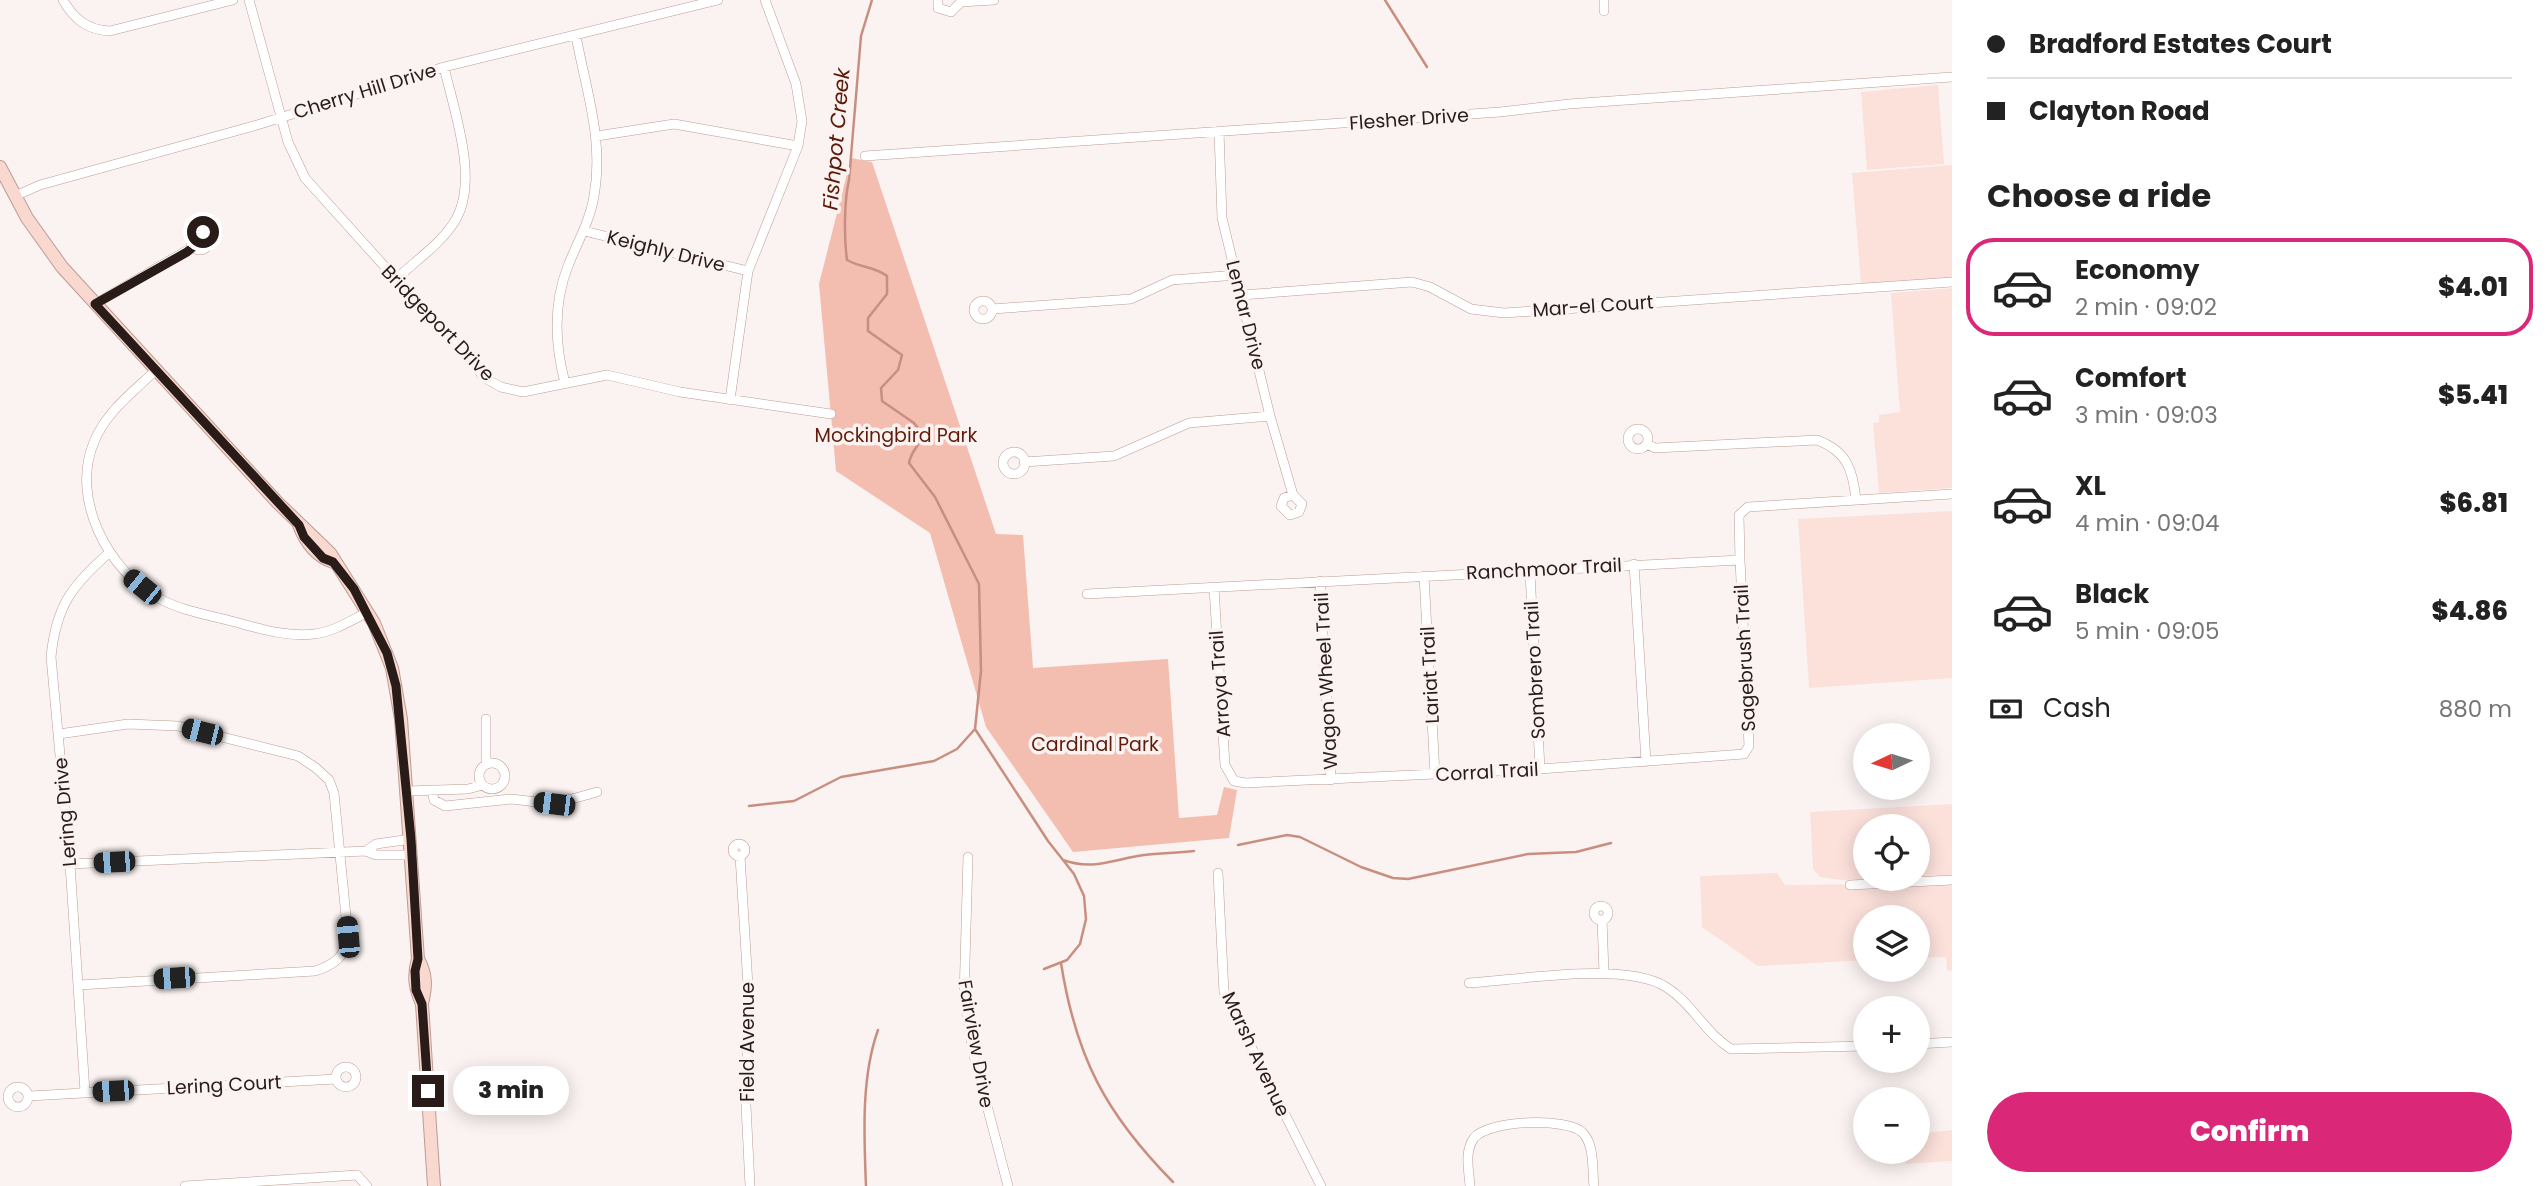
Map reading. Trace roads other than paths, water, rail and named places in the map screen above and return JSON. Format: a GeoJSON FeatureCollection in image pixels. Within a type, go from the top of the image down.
{"type":"FeatureCollection","features":[{"type":"Feature","properties":{"kind":"main road"},"geometry":{"type":"LineString","coordinates":[[0,167],[45,244],[95,304],[299,525],[310,531],[330,553],[333,562],[368,612],[387,653],[396,686],[407,791],[418,959],[425,971],[426,989],[422,1004],[434,1186]]}},
{"type":"Feature","properties":{"kind":"street"},"geometry":{"type":"LineString","coordinates":[[63,0],[79,22],[99,30],[110,31],[233,0]]}},
{"type":"Feature","properties":{"kind":"street","name":"Bridgeport Drive"},"geometry":{"type":"LineString","coordinates":[[249,0],[280,117],[305,178],[395,280],[490,381],[523,392],[607,375],[730,400],[831,414]]}},
{"type":"Feature","properties":{"kind":"street","name":"Cherry Hill Drive"},"geometry":{"type":"LineString","coordinates":[[15,196],[40,185],[444,67],[718,0]]}},
{"type":"Feature","properties":{"kind":"street"},"geometry":{"type":"LineString","coordinates":[[730,400],[748,271],[798,146],[802,121],[800,98],[765,0]]}},
{"type":"Feature","properties":{"kind":"street"},"geometry":{"type":"LineString","coordinates":[[938,0],[938,8],[943,12],[951,12],[960,1],[994,0]]}},
{"type":"Feature","properties":{"kind":"street"},"geometry":{"type":"LineString","coordinates":[[1604,0],[1604,11]]}},
{"type":"Feature","properties":{"kind":"street"},"geometry":{"type":"LineString","coordinates":[[565,383],[557,342],[558,308],[566,270],[584,231],[594,197],[597,136],[576,36]]}},
{"type":"Feature","properties":{"kind":"street"},"geometry":{"type":"LineString","coordinates":[[395,280],[450,229],[463,201],[465,166],[444,67]]}},
{"type":"Feature","properties":{"kind":"street","name":"Flesher Drive"},"geometry":{"type":"LineString","coordinates":[[865,156],[1952,77]]}},
{"type":"Feature","properties":{"kind":"street"},"geometry":{"type":"LineString","coordinates":[[597,136],[674,124],[798,146]]}},
{"type":"Feature","properties":{"kind":"street","name":"Lemar Drive"},"geometry":{"type":"LineString","coordinates":[[1219,131],[1222,218],[1270,416],[1293,495]]}},
{"type":"Feature","properties":{"kind":"street","name":"Keighly Drive"},"geometry":{"type":"LineString","coordinates":[[584,231],[748,271]]}},
{"type":"Feature","properties":{"kind":"street"},"geometry":{"type":"LineString","coordinates":[[95,304],[193,247]]}},
{"type":"Feature","properties":{"kind":"street"},"geometry":{"type":"LineString","coordinates":[[992,309],[1131,299],[1172,280],[1237,275]]}},
{"type":"Feature","properties":{"kind":"street","name":"Mar-el Court"},"geometry":{"type":"LineString","coordinates":[[1241,295],[1412,282],[1430,287],[1471,309],[1504,313],[1952,282]]}},
{"type":"Feature","properties":{"kind":"street"},"geometry":{"type":"LineString","coordinates":[[156,370],[109,415],[92,445],[88,492],[97,530],[109,553],[131,578],[178,607],[271,632],[293,636],[321,633],[368,612]]}},
{"type":"Feature","properties":{"kind":"street"},"geometry":{"type":"LineString","coordinates":[[1024,462],[1114,456],[1189,423],[1270,416]]}},
{"type":"Feature","properties":{"kind":"street"},"geometry":{"type":"LineString","coordinates":[[1647,444],[1655,448],[1817,440],[1833,446],[1844,455],[1853,474],[1856,500]]}},
{"type":"Feature","properties":{"kind":"street"},"geometry":{"type":"LineString","coordinates":[[1740,560],[1738,520],[1745,508],[1952,494]]}},
{"type":"Feature","properties":{"kind":"street","name":"Lering Drive"},"geometry":{"type":"LineString","coordinates":[[85,1092],[70,864],[51,657],[59,617],[75,584],[109,553]]}},
{"type":"Feature","properties":{"kind":"street","name":"Ranchmoor Trail"},"geometry":{"type":"LineString","coordinates":[[1087,594],[1740,560]]}},
{"type":"Feature","properties":{"kind":"street","name":"Sagebrush Trail"},"geometry":{"type":"LineString","coordinates":[[1740,560],[1749,746],[1744,754]]}},
{"type":"Feature","properties":{"kind":"street"},"geometry":{"type":"LineString","coordinates":[[1634,564],[1646,762]]}},
{"type":"Feature","properties":{"kind":"street","name":"Sombrero Trail"},"geometry":{"type":"LineString","coordinates":[[1530,572],[1540,769]]}},
{"type":"Feature","properties":{"kind":"street","name":"Lariat Trail"},"geometry":{"type":"LineString","coordinates":[[1424,576],[1435,774]]}},
{"type":"Feature","properties":{"kind":"street","name":"Wagon Wheel Trail"},"geometry":{"type":"LineString","coordinates":[[1320,582],[1331,780]]}},
{"type":"Feature","properties":{"kind":"street","name":"Arroya Trail"},"geometry":{"type":"LineString","coordinates":[[1214,588],[1225,765],[1230,778]]}},
{"type":"Feature","properties":{"kind":"street"},"geometry":{"type":"LineString","coordinates":[[483,785],[479,774],[486,764],[486,719]]}},
{"type":"Feature","properties":{"kind":"street"},"geometry":{"type":"LineString","coordinates":[[59,734],[128,724],[164,724],[298,756],[329,780],[337,810],[348,937],[343,955],[316,971],[79,985]]}},
{"type":"Feature","properties":{"kind":"street","name":"Corral Trail"},"geometry":{"type":"LineString","coordinates":[[1230,778],[1245,783],[1331,780],[1540,769],[1744,754]]}},
{"type":"Feature","properties":{"kind":"street"},"geometry":{"type":"LineString","coordinates":[[407,791],[468,789],[483,785],[495,789],[505,777],[504,769],[498,764],[486,764]]}},
{"type":"Feature","properties":{"kind":"street"},"geometry":{"type":"LineString","coordinates":[[432,790],[434,800],[445,806],[511,799],[561,804],[580,794],[597,792]]}},
{"type":"Feature","properties":{"kind":"street"},"geometry":{"type":"LineString","coordinates":[[70,864],[275,852],[340,852],[366,850],[376,844],[411,839]]}},
{"type":"Feature","properties":{"kind":"street"},"geometry":{"type":"LineString","coordinates":[[366,850],[376,855],[412,855]]}},
{"type":"Feature","properties":{"kind":"street","name":"Field Avenue"},"geometry":{"type":"LineString","coordinates":[[740,856],[750,1018],[745,1085],[750,1186]]}},
{"type":"Feature","properties":{"kind":"street","name":"Fairview Drive"},"geometry":{"type":"LineString","coordinates":[[968,857],[964,998],[974,1056],[1008,1186]]}},
{"type":"Feature","properties":{"kind":"street","name":"Marsh Avenue"},"geometry":{"type":"LineString","coordinates":[[1219,873],[1224,993],[1321,1186]]}},
{"type":"Feature","properties":{"kind":"street"},"geometry":{"type":"LineString","coordinates":[[1850,885],[1952,880]]}},
{"type":"Feature","properties":{"kind":"street"},"geometry":{"type":"LineString","coordinates":[[1602,920],[1604,974]]}},
{"type":"Feature","properties":{"kind":"street"},"geometry":{"type":"LineString","coordinates":[[1469,983],[1604,974],[1642,977],[1664,985],[1675,993],[1718,1041],[1731,1049],[1853,1046]]}},
{"type":"Feature","properties":{"kind":"street"},"geometry":{"type":"LineString","coordinates":[[1930,1043],[1952,1042]]}},
{"type":"Feature","properties":{"kind":"street","name":"Lering Court"},"geometry":{"type":"LineString","coordinates":[[29,1096],[336,1079]]}},
{"type":"Feature","properties":{"kind":"street"},"geometry":{"type":"LineString","coordinates":[[1470,1186],[1468,1153],[1475,1136],[1503,1125],[1557,1124],[1573,1126],[1585,1134],[1590,1144],[1594,1186]]}},
{"type":"Feature","properties":{"kind":"street"},"geometry":{"type":"LineString","coordinates":[[185,1186],[357,1175],[367,1186]]}},
{"type":"Feature","properties":{"kind":"waterway","name":"Fishpot Creek"},"geometry":{"type":"LineString","coordinates":[[872,0],[861,36],[845,209],[847,260],[887,276],[887,294],[868,318],[868,331],[902,355],[898,370],[881,388],[882,401],[914,423],[923,434],[909,463],[935,497],[979,584],[981,671],[975,729],[1048,841],[1074,874],[1084,896],[1086,919],[1080,944],[1067,960],[1044,969]]}},
{"type":"Feature","properties":{"kind":"waterway"},"geometry":{"type":"LineString","coordinates":[[1385,0],[1427,67]]}},
{"type":"Feature","properties":{"kind":"waterway"},"geometry":{"type":"LineString","coordinates":[[749,806],[794,801],[841,777],[934,761],[957,749],[975,729]]}},
{"type":"Feature","properties":{"kind":"waterway"},"geometry":{"type":"LineString","coordinates":[[1238,845],[1287,835],[1300,837],[1361,867],[1393,878],[1408,879],[1528,854],[1576,852],[1611,843]]}},
{"type":"Feature","properties":{"kind":"waterway"},"geometry":{"type":"LineString","coordinates":[[1063,860],[1094,864],[1144,855],[1194,851]]}},
{"type":"Feature","properties":{"kind":"waterway"},"geometry":{"type":"LineString","coordinates":[[1061,963],[1075,1028],[1098,1083],[1129,1132],[1173,1182]]}},
{"type":"Feature","properties":{"kind":"waterway","name":"Fishpot Creek"},"geometry":{"type":"LineString","coordinates":[[866,1186],[866,1087],[878,1030]]}},
{"type":"Feature","properties":{"kind":"park label","name":"Mockingbird Park"},"geometry":{"type":"Point","coordinates":[896,435]}},
{"type":"Feature","properties":{"kind":"park label","name":"Cardinal Park"},"geometry":{"type":"Point","coordinates":[1095,744]}}]}
